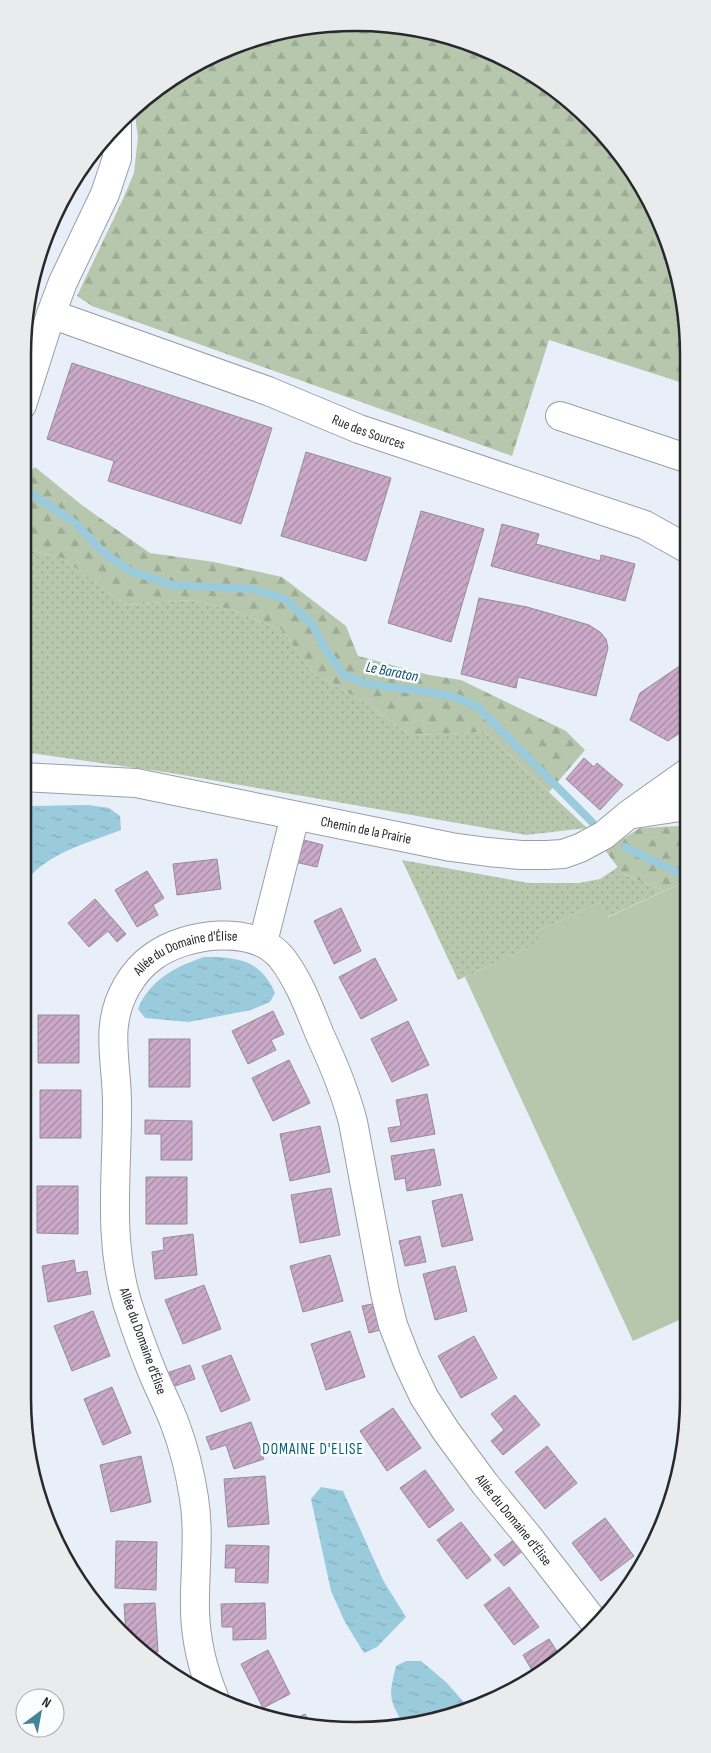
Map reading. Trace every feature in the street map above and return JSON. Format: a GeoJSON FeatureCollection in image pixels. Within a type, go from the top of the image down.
{"type":"FeatureCollection","features":[{"type":"Feature","properties":{"kind":"street"},"geometry":{"type":"LineString","coordinates":[[31,377],[63,282],[105,194],[116,158],[117,137]]}},
{"type":"Feature","properties":{"kind":"street","name":"Rue des Sources"},"geometry":{"type":"LineString","coordinates":[[51,314],[268,391],[359,429],[645,525],[680,545]]}},
{"type":"Feature","properties":{"kind":"street"},"geometry":{"type":"LineString","coordinates":[[560,416],[680,456]]}},
{"type":"Feature","properties":{"kind":"street","name":"Chemin de la Prairie"},"geometry":{"type":"LineString","coordinates":[[31,777],[136,783],[451,847],[488,852],[547,855],[563,854],[594,841],[680,778]]}},
{"type":"Feature","properties":{"kind":"street"},"geometry":{"type":"LineString","coordinates":[[628,815],[680,807]]}},
{"type":"Feature","properties":{"kind":"street","name":"Allée du Domaine d'Élise"},"geometry":{"type":"LineString","coordinates":[[263,942],[295,816]]}},
{"type":"Feature","properties":{"kind":"street","name":"Allée du Domaine d'Élise"},"geometry":{"type":"LineString","coordinates":[[211,1688],[198,1643],[195,1611],[197,1527],[194,1498],[186,1459],[174,1422],[151,1370],[126,1300],[119,1268],[115,1230],[118,1093],[113,1027],[117,1008],[125,989],[138,970],[155,955],[201,938],[250,937],[263,942],[280,956],[302,990],[346,1096],[353,1122],[385,1293],[393,1325],[424,1397],[446,1431],[485,1484],[592,1619]]}},
{"type":"Feature","properties":{"kind":"green space"},"geometry":{"type":"Polygon","coordinates":[[[356,31],[398,34],[439,42],[480,56],[518,75],[553,98],[585,126],[625,175],[655,231],[669,272],[677,313],[680,382],[549,340],[512,456],[92,306],[77,296],[134,173],[138,137],[135,118],[175,86],[231,56],[251,48],[292,37],[356,31]]]}},
{"type":"Feature","properties":{"kind":"green space"},"geometry":{"type":"Polygon","coordinates":[[[35,467],[83,506],[150,553],[214,562],[282,577],[346,626],[358,656],[429,675],[461,680],[566,731],[585,750],[549,792],[485,732],[410,735],[361,700],[313,673],[282,630],[232,610],[191,600],[126,605],[62,558],[31,550],[31,470],[35,467]]]}},
{"type":"Feature","properties":{"kind":"green space"},"geometry":{"type":"Polygon","coordinates":[[[31,550],[62,558],[126,605],[191,600],[232,610],[282,630],[313,673],[361,700],[410,735],[485,732],[587,828],[526,835],[171,773],[31,753],[31,550]]]}},
{"type":"Feature","properties":{"kind":"green space"},"geometry":{"type":"Polygon","coordinates":[[[680,826],[680,884],[664,891],[622,873],[605,850],[640,828],[680,826]]]}},
{"type":"Feature","properties":{"kind":"green space"},"geometry":{"type":"Polygon","coordinates":[[[402,860],[529,883],[579,883],[600,879],[618,867],[622,873],[664,891],[607,917],[600,902],[536,932],[541,942],[458,980],[402,860]]]}},
{"type":"Feature","properties":{"kind":"green space"},"geometry":{"type":"Polygon","coordinates":[[[680,884],[680,1320],[633,1341],[465,977],[540,942],[536,932],[600,902],[608,917],[680,884]]]}},
{"type":"Feature","properties":{"kind":"water"},"geometry":{"type":"Polygon","coordinates":[[[88,805],[109,808],[120,816],[121,830],[54,857],[31,875],[31,806],[88,805]]]}},
{"type":"Feature","properties":{"kind":"water"},"geometry":{"type":"Polygon","coordinates":[[[204,957],[237,959],[255,967],[269,982],[275,993],[270,1002],[251,1010],[189,1022],[145,1018],[138,1009],[149,990],[174,970],[204,957]]]}},
{"type":"Feature","properties":{"kind":"water"},"geometry":{"type":"Polygon","coordinates":[[[321,1487],[343,1491],[384,1582],[406,1617],[377,1647],[364,1653],[345,1622],[331,1591],[311,1499],[321,1487]]]}},
{"type":"Feature","properties":{"kind":"water"},"geometry":{"type":"Polygon","coordinates":[[[406,1661],[421,1661],[446,1682],[465,1703],[419,1716],[400,1719],[391,1697],[396,1666],[406,1661]]]}},
{"type":"Feature","properties":{"kind":"building"},"geometry":{"type":"Polygon","coordinates":[[[72,363],[272,428],[241,524],[108,481],[114,461],[47,439],[72,363]]]}},
{"type":"Feature","properties":{"kind":"building"},"geometry":{"type":"Polygon","coordinates":[[[306,452],[391,478],[366,561],[281,536],[306,452]]]}},
{"type":"Feature","properties":{"kind":"building"},"geometry":{"type":"Polygon","coordinates":[[[421,511],[484,529],[451,642],[388,623],[421,511]]]}},
{"type":"Feature","properties":{"kind":"building"},"geometry":{"type":"Polygon","coordinates":[[[502,524],[539,534],[536,544],[600,561],[601,555],[635,564],[625,601],[491,566],[502,524]]]}},
{"type":"Feature","properties":{"kind":"building"},"geometry":{"type":"Polygon","coordinates":[[[479,598],[527,607],[589,625],[600,632],[606,639],[608,648],[596,696],[518,677],[516,688],[461,674],[479,598]]]}},
{"type":"Feature","properties":{"kind":"building"},"geometry":{"type":"Polygon","coordinates":[[[680,666],[680,733],[668,741],[630,720],[640,693],[680,666]]]}},
{"type":"Feature","properties":{"kind":"building"},"geometry":{"type":"Polygon","coordinates":[[[584,758],[594,767],[597,763],[623,785],[600,810],[566,779],[584,758]]]}},
{"type":"Feature","properties":{"kind":"building"},"geometry":{"type":"Polygon","coordinates":[[[300,839],[323,845],[317,867],[295,862],[300,839]]]}},
{"type":"Feature","properties":{"kind":"building"},"geometry":{"type":"Polygon","coordinates":[[[217,859],[221,889],[177,895],[173,864],[217,859]]]}},
{"type":"Feature","properties":{"kind":"building"},"geometry":{"type":"Polygon","coordinates":[[[147,871],[164,898],[153,905],[158,915],[137,927],[115,890],[147,871]]]}},
{"type":"Feature","properties":{"kind":"building"},"geometry":{"type":"Polygon","coordinates":[[[95,899],[126,934],[117,942],[108,931],[89,947],[68,923],[95,899]]]}},
{"type":"Feature","properties":{"kind":"building"},"geometry":{"type":"Polygon","coordinates":[[[341,908],[361,951],[334,964],[314,921],[341,908]]]}},
{"type":"Feature","properties":{"kind":"building"},"geometry":{"type":"Polygon","coordinates":[[[375,958],[397,1000],[361,1019],[339,977],[375,958]]]}},
{"type":"Feature","properties":{"kind":"building"},"geometry":{"type":"Polygon","coordinates":[[[273,1011],[284,1034],[271,1040],[276,1050],[248,1064],[232,1031],[273,1011]]]}},
{"type":"Feature","properties":{"kind":"building"},"geometry":{"type":"Polygon","coordinates":[[[38,1015],[79,1015],[79,1063],[38,1063],[38,1015]]]}},
{"type":"Feature","properties":{"kind":"building"},"geometry":{"type":"Polygon","coordinates":[[[408,1021],[429,1065],[392,1082],[371,1039],[408,1021]]]}},
{"type":"Feature","properties":{"kind":"building"},"geometry":{"type":"Polygon","coordinates":[[[149,1039],[190,1039],[190,1087],[149,1087],[149,1039]]]}},
{"type":"Feature","properties":{"kind":"building"},"geometry":{"type":"Polygon","coordinates":[[[289,1060],[310,1103],[273,1121],[252,1078],[289,1060]]]}},
{"type":"Feature","properties":{"kind":"building"},"geometry":{"type":"Polygon","coordinates":[[[40,1090],[81,1090],[81,1138],[40,1138],[40,1090]]]}},
{"type":"Feature","properties":{"kind":"building"},"geometry":{"type":"Polygon","coordinates":[[[427,1094],[435,1134],[391,1142],[388,1128],[401,1126],[396,1100],[427,1094]]]}},
{"type":"Feature","properties":{"kind":"building"},"geometry":{"type":"Polygon","coordinates":[[[145,1120],[192,1121],[192,1160],[161,1160],[161,1134],[145,1134],[145,1120]]]}},
{"type":"Feature","properties":{"kind":"building"},"geometry":{"type":"Polygon","coordinates":[[[320,1126],[330,1172],[290,1181],[280,1134],[320,1126]]]}},
{"type":"Feature","properties":{"kind":"building"},"geometry":{"type":"Polygon","coordinates":[[[434,1149],[441,1185],[407,1191],[405,1178],[395,1180],[391,1156],[434,1149]]]}},
{"type":"Feature","properties":{"kind":"building"},"geometry":{"type":"Polygon","coordinates":[[[146,1177],[187,1177],[187,1224],[146,1224],[146,1177]]]}},
{"type":"Feature","properties":{"kind":"building"},"geometry":{"type":"Polygon","coordinates":[[[37,1186],[78,1186],[78,1234],[37,1233],[37,1186]]]}},
{"type":"Feature","properties":{"kind":"building"},"geometry":{"type":"Polygon","coordinates":[[[331,1188],[340,1235],[300,1243],[291,1195],[331,1188]]]}},
{"type":"Feature","properties":{"kind":"building"},"geometry":{"type":"Polygon","coordinates":[[[462,1194],[473,1240],[442,1247],[432,1201],[462,1194]]]}},
{"type":"Feature","properties":{"kind":"building"},"geometry":{"type":"Polygon","coordinates":[[[193,1234],[197,1275],[155,1279],[152,1252],[164,1250],[163,1238],[193,1234]]]}},
{"type":"Feature","properties":{"kind":"building"},"geometry":{"type":"Polygon","coordinates":[[[420,1236],[426,1262],[405,1266],[399,1241],[420,1236]]]}},
{"type":"Feature","properties":{"kind":"building"},"geometry":{"type":"Polygon","coordinates":[[[330,1255],[343,1301],[303,1312],[290,1266],[330,1255]]]}},
{"type":"Feature","properties":{"kind":"building"},"geometry":{"type":"Polygon","coordinates":[[[74,1260],[76,1273],[87,1271],[91,1294],[48,1302],[42,1266],[74,1260]]]}},
{"type":"Feature","properties":{"kind":"building"},"geometry":{"type":"Polygon","coordinates":[[[455,1266],[467,1311],[435,1320],[423,1274],[455,1266]]]}},
{"type":"Feature","properties":{"kind":"building"},"geometry":{"type":"Polygon","coordinates":[[[204,1285],[221,1329],[183,1344],[165,1300],[204,1285]]]}},
{"type":"Feature","properties":{"kind":"building"},"geometry":{"type":"Polygon","coordinates":[[[377,1303],[384,1329],[369,1333],[362,1306],[377,1303]]]}},
{"type":"Feature","properties":{"kind":"building"},"geometry":{"type":"Polygon","coordinates":[[[93,1311],[110,1356],[72,1371],[54,1326],[93,1311]]]}},
{"type":"Feature","properties":{"kind":"building"},"geometry":{"type":"Polygon","coordinates":[[[350,1331],[365,1377],[326,1390],[311,1344],[350,1331]]]}},
{"type":"Feature","properties":{"kind":"building"},"geometry":{"type":"Polygon","coordinates":[[[474,1336],[497,1378],[461,1398],[438,1356],[474,1336]]]}},
{"type":"Feature","properties":{"kind":"building"},"geometry":{"type":"Polygon","coordinates":[[[231,1355],[250,1400],[221,1412],[202,1366],[231,1355]]]}},
{"type":"Feature","properties":{"kind":"building"},"geometry":{"type":"Polygon","coordinates":[[[190,1365],[195,1379],[169,1388],[164,1374],[190,1365]]]}},
{"type":"Feature","properties":{"kind":"building"},"geometry":{"type":"Polygon","coordinates":[[[112,1387],[131,1433],[103,1445],[84,1399],[112,1387]]]}},
{"type":"Feature","properties":{"kind":"building"},"geometry":{"type":"Polygon","coordinates":[[[515,1395],[540,1425],[503,1455],[491,1441],[504,1430],[491,1414],[515,1395]]]}},
{"type":"Feature","properties":{"kind":"building"},"geometry":{"type":"Polygon","coordinates":[[[393,1408],[421,1448],[387,1471],[360,1431],[393,1408]]]}},
{"type":"Feature","properties":{"kind":"building"},"geometry":{"type":"Polygon","coordinates":[[[251,1422],[264,1459],[234,1469],[226,1445],[211,1450],[206,1437],[251,1422]]]}},
{"type":"Feature","properties":{"kind":"building"},"geometry":{"type":"Polygon","coordinates":[[[547,1446],[577,1483],[545,1509],[515,1472],[547,1446]]]}},
{"type":"Feature","properties":{"kind":"building"},"geometry":{"type":"Polygon","coordinates":[[[141,1456],[151,1502],[111,1512],[100,1465],[141,1456]]]}},
{"type":"Feature","properties":{"kind":"building"},"geometry":{"type":"Polygon","coordinates":[[[425,1470],[454,1510],[429,1528],[400,1488],[425,1470]]]}},
{"type":"Feature","properties":{"kind":"building"},"geometry":{"type":"Polygon","coordinates":[[[265,1476],[269,1524],[228,1527],[224,1479],[265,1476]]]}},
{"type":"Feature","properties":{"kind":"building"},"geometry":{"type":"Polygon","coordinates":[[[605,1518],[634,1556],[601,1581],[572,1543],[605,1518]]]}},
{"type":"Feature","properties":{"kind":"building"},"geometry":{"type":"Polygon","coordinates":[[[461,1522],[491,1560],[467,1579],[437,1540],[461,1522]]]}},
{"type":"Feature","properties":{"kind":"building"},"geometry":{"type":"Polygon","coordinates":[[[516,1538],[525,1549],[504,1566],[494,1555],[516,1538]]]}},
{"type":"Feature","properties":{"kind":"building"},"geometry":{"type":"Polygon","coordinates":[[[116,1541],[157,1542],[156,1590],[115,1588],[116,1541]]]}},
{"type":"Feature","properties":{"kind":"building"},"geometry":{"type":"Polygon","coordinates":[[[226,1545],[269,1546],[268,1583],[235,1582],[236,1568],[225,1568],[226,1545]]]}},
{"type":"Feature","properties":{"kind":"building"},"geometry":{"type":"Polygon","coordinates":[[[509,1587],[539,1627],[514,1645],[484,1605],[509,1587]]]}},
{"type":"Feature","properties":{"kind":"building"},"geometry":{"type":"Polygon","coordinates":[[[155,1603],[158,1652],[155,1652],[125,1626],[124,1604],[155,1603]]]}},
{"type":"Feature","properties":{"kind":"building"},"geometry":{"type":"Polygon","coordinates":[[[265,1603],[266,1639],[233,1640],[233,1627],[222,1627],[221,1604],[265,1603]]]}},
{"type":"Feature","properties":{"kind":"building"},"geometry":{"type":"Polygon","coordinates":[[[549,1639],[557,1651],[532,1670],[523,1655],[549,1639]]]}},
{"type":"Feature","properties":{"kind":"building"},"geometry":{"type":"Polygon","coordinates":[[[268,1650],[290,1694],[263,1708],[241,1664],[268,1650]]]}},
{"type":"Feature","properties":{"kind":"building"},"geometry":{"type":"Polygon","coordinates":[[[305,1714],[307,1718],[299,1717],[305,1714]]]}},
{"type":"Feature","properties":{"kind":"waterway","name":"Le Baraton"},"geometry":{"type":"LineString","coordinates":[[31,493],[75,523],[102,551],[130,571],[172,585],[253,589],[285,599],[312,624],[327,652],[344,675],[368,684],[455,697],[478,707],[592,822]]}},
{"type":"Feature","properties":{"kind":"waterway","name":"Le Baraton"},"geometry":{"type":"LineString","coordinates":[[625,847],[680,874]]}},
{"type":"Feature","properties":{"kind":"district","name":"DOMAINE D'ELISE"},"geometry":{"type":"Point","coordinates":[313,1449]}}]}
